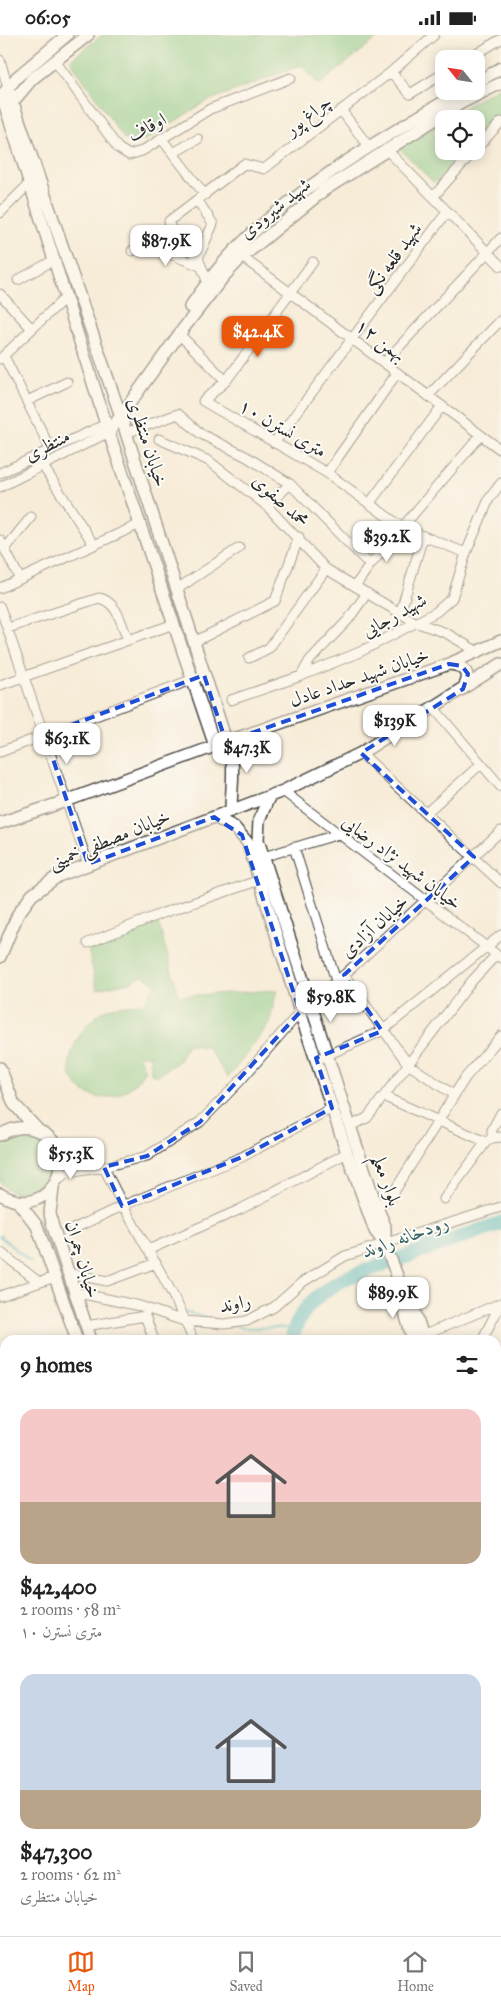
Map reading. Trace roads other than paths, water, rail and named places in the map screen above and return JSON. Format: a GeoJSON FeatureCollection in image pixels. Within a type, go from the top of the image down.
{"type":"FeatureCollection","features":[{"type":"Feature","properties":{"kind":"main road"},"geometry":{"type":"LineString","coordinates":[[3,88],[67,35]]}},
{"type":"Feature","properties":{"kind":"main road"},"geometry":{"type":"LineString","coordinates":[[3,114],[32,79],[88,35]]}},
{"type":"Feature","properties":{"kind":"main road"},"geometry":{"type":"LineString","coordinates":[[485,78],[501,68]]}},
{"type":"Feature","properties":{"kind":"main road","name":"شهید شیرودی"},"geometry":{"type":"LineString","coordinates":[[119,411],[224,276],[242,257],[324,190],[461,103],[501,83]]}},
{"type":"Feature","properties":{"kind":"main road","name":"خیابان منتظری"},"geometry":{"type":"LineString","coordinates":[[3,88],[14,100],[119,411],[194,642],[221,744]]}},
{"type":"Feature","properties":{"kind":"main road","name":"خیابان منتظری"},"geometry":{"type":"LineString","coordinates":[[3,88],[3,114],[29,184],[107,428],[193,680],[221,744],[232,759],[234,777],[231,785],[231,811]]}},
{"type":"Feature","properties":{"kind":"main road","name":"شهید شیرودی"},"geometry":{"type":"LineString","coordinates":[[119,411],[208,283],[238,246],[263,223],[369,147],[447,100]]}},
{"type":"Feature","properties":{"kind":"main road"},"geometry":{"type":"LineString","coordinates":[[107,428],[119,411]]}},
{"type":"Feature","properties":{"kind":"main road"},"geometry":{"type":"LineString","coordinates":[[498,642],[490,654],[491,658],[501,662]]}},
{"type":"Feature","properties":{"kind":"main road","name":"خیابان شهید حداد عادل"},"geometry":{"type":"LineString","coordinates":[[0,823],[449,664],[498,642]]}},
{"type":"Feature","properties":{"kind":"main road"},"geometry":{"type":"LineString","coordinates":[[269,797],[361,753],[463,689],[501,662]]}},
{"type":"Feature","properties":{"kind":"main road"},"geometry":{"type":"LineString","coordinates":[[449,664],[462,666],[466,670],[468,678],[463,689]]}},
{"type":"Feature","properties":{"kind":"main road","name":"خیابان مصطفی خمینی"},"geometry":{"type":"LineString","coordinates":[[0,957],[18,914],[32,895],[58,876],[269,797]]}},
{"type":"Feature","properties":{"kind":"main road","name":"بلوار معلم"},"geometry":{"type":"LineString","coordinates":[[269,797],[257,829],[263,857],[311,1002],[332,1108],[375,1231],[386,1244]]}},
{"type":"Feature","properties":{"kind":"main road","name":"بلوار معلم"},"geometry":{"type":"LineString","coordinates":[[214,817],[242,835],[248,843],[300,1012],[322,1057],[350,1126],[376,1205],[385,1226],[386,1244]]}},
{"type":"Feature","properties":{"kind":"main road","name":"خیابان چمران"},"geometry":{"type":"LineString","coordinates":[[0,1068],[4,1091],[58,1150],[60,1170],[55,1183],[50,1213],[67,1273],[88,1335]]}},
{"type":"Feature","properties":{"kind":"main road"},"geometry":{"type":"LineString","coordinates":[[0,1131],[19,1127],[38,1130]]}},
{"type":"Feature","properties":{"kind":"main road"},"geometry":{"type":"LineString","coordinates":[[7,1200],[37,1199],[55,1183]]}},
{"type":"Feature","properties":{"kind":"main road","name":"خیابان چمران"},"geometry":{"type":"LineString","coordinates":[[7,1200],[37,1226],[75,1335]]}},
{"type":"Feature","properties":{"kind":"main road"},"geometry":{"type":"LineString","coordinates":[[386,1244],[405,1297],[413,1306],[416,1335]]}},
{"type":"Feature","properties":{"kind":"street","name":"چراغ پور"},"geometry":{"type":"LineString","coordinates":[[201,198],[244,164],[264,169],[390,72],[434,35]]}},
{"type":"Feature","properties":{"kind":"street"},"geometry":{"type":"LineString","coordinates":[[483,50],[501,39]]}},
{"type":"Feature","properties":{"kind":"street"},"geometry":{"type":"LineString","coordinates":[[0,60],[3,88]]}},
{"type":"Feature","properties":{"kind":"street","name":"اوقاف"},"geometry":{"type":"LineString","coordinates":[[55,61],[118,148],[129,155],[142,151],[210,109],[291,78]]}},
{"type":"Feature","properties":{"kind":"street"},"geometry":{"type":"LineString","coordinates":[[390,72],[410,94],[435,79]]}},
{"type":"Feature","properties":{"kind":"street"},"geometry":{"type":"LineString","coordinates":[[341,110],[369,147]]}},
{"type":"Feature","properties":{"kind":"street"},"geometry":{"type":"LineString","coordinates":[[485,140],[499,127]]}},
{"type":"Feature","properties":{"kind":"street"},"geometry":{"type":"LineString","coordinates":[[162,138],[201,198],[213,224],[199,262]]}},
{"type":"Feature","properties":{"kind":"street"},"geometry":{"type":"LineString","coordinates":[[173,153],[198,139]]}},
{"type":"Feature","properties":{"kind":"street"},"geometry":{"type":"LineString","coordinates":[[386,149],[501,266]]}},
{"type":"Feature","properties":{"kind":"street"},"geometry":{"type":"LineString","coordinates":[[433,197],[466,160]]}},
{"type":"Feature","properties":{"kind":"street"},"geometry":{"type":"LineString","coordinates":[[0,213],[29,184]]}},
{"type":"Feature","properties":{"kind":"street"},"geometry":{"type":"LineString","coordinates":[[201,198],[169,221],[168,224],[199,262],[208,283]]}},
{"type":"Feature","properties":{"kind":"street","name":"شهید قلعه نگی"},"geometry":{"type":"LineString","coordinates":[[274,443],[447,212]]}},
{"type":"Feature","properties":{"kind":"street"},"geometry":{"type":"LineString","coordinates":[[384,363],[501,238]]}},
{"type":"Feature","properties":{"kind":"street"},"geometry":{"type":"LineString","coordinates":[[132,251],[143,244],[149,245],[162,253],[199,262]]}},
{"type":"Feature","properties":{"kind":"street","name":"۱۲ بهمن"},"geometry":{"type":"LineString","coordinates":[[242,257],[501,450]]}},
{"type":"Feature","properties":{"kind":"street"},"geometry":{"type":"LineString","coordinates":[[18,280],[54,260]]}},
{"type":"Feature","properties":{"kind":"street","name":"۱۰ متری نسترن"},"geometry":{"type":"LineString","coordinates":[[313,262],[226,381],[203,401],[327,473],[403,528],[466,553]]}},
{"type":"Feature","properties":{"kind":"street"},"geometry":{"type":"LineString","coordinates":[[0,294],[32,329]]}},
{"type":"Feature","properties":{"kind":"street"},"geometry":{"type":"LineString","coordinates":[[50,450],[27,401],[2,357],[66,297]]}},
{"type":"Feature","properties":{"kind":"street"},"geometry":{"type":"LineString","coordinates":[[428,395],[501,320]]}},
{"type":"Feature","properties":{"kind":"street"},"geometry":{"type":"LineString","coordinates":[[179,334],[226,381]]}},
{"type":"Feature","properties":{"kind":"street"},"geometry":{"type":"LineString","coordinates":[[327,473],[397,373]]}},
{"type":"Feature","properties":{"kind":"street"},"geometry":{"type":"LineString","coordinates":[[27,401],[67,382]]}},
{"type":"Feature","properties":{"kind":"street"},"geometry":{"type":"LineString","coordinates":[[369,504],[442,406]]}},
{"type":"Feature","properties":{"kind":"street"},"geometry":{"type":"LineString","coordinates":[[126,433],[178,414],[201,435],[247,457],[290,485],[370,565]]}},
{"type":"Feature","properties":{"kind":"street","name":"منتظری"},"geometry":{"type":"LineString","coordinates":[[0,473],[50,450],[107,428]]}},
{"type":"Feature","properties":{"kind":"street","name":"منتظری"},"geometry":{"type":"LineString","coordinates":[[0,487],[43,466],[107,428]]}},
{"type":"Feature","properties":{"kind":"street"},"geometry":{"type":"LineString","coordinates":[[355,586],[370,565],[481,435]]}},
{"type":"Feature","properties":{"kind":"street","name":"محمد صفوی"},"geometry":{"type":"LineString","coordinates":[[159,439],[209,461],[267,506],[299,537],[326,569],[400,613],[446,633],[478,652]]}},
{"type":"Feature","properties":{"kind":"street"},"geometry":{"type":"LineString","coordinates":[[43,466],[94,545]]}},
{"type":"Feature","properties":{"kind":"street","name":"شهید رجایی"},"geometry":{"type":"LineString","coordinates":[[231,700],[301,676],[360,652],[415,621],[436,612],[452,598],[466,553],[489,499],[501,483]]}},
{"type":"Feature","properties":{"kind":"street"},"geometry":{"type":"LineString","coordinates":[[267,506],[290,485]]}},
{"type":"Feature","properties":{"kind":"street"},"geometry":{"type":"LineString","coordinates":[[5,549],[31,517]]}},
{"type":"Feature","properties":{"kind":"street"},"geometry":{"type":"LineString","coordinates":[[0,588],[140,524]]}},
{"type":"Feature","properties":{"kind":"street"},"geometry":{"type":"LineString","coordinates":[[194,642],[275,601],[299,537]]}},
{"type":"Feature","properties":{"kind":"street"},"geometry":{"type":"LineString","coordinates":[[400,613],[423,537]]}},
{"type":"Feature","properties":{"kind":"street"},"geometry":{"type":"LineString","coordinates":[[0,540],[20,579]]}},
{"type":"Feature","properties":{"kind":"street"},"geometry":{"type":"LineString","coordinates":[[177,589],[239,548]]}},
{"type":"Feature","properties":{"kind":"street"},"geometry":{"type":"LineString","coordinates":[[249,658],[269,648],[326,569]]}},
{"type":"Feature","properties":{"kind":"street"},"geometry":{"type":"LineString","coordinates":[[301,676],[310,660],[348,620],[367,593]]}},
{"type":"Feature","properties":{"kind":"street"},"geometry":{"type":"LineString","coordinates":[[8,628],[99,598],[108,600],[114,605],[128,640]]}},
{"type":"Feature","properties":{"kind":"street"},"geometry":{"type":"LineString","coordinates":[[0,607],[88,864]]}},
{"type":"Feature","properties":{"kind":"street"},"geometry":{"type":"LineString","coordinates":[[0,685],[174,624]]}},
{"type":"Feature","properties":{"kind":"street"},"geometry":{"type":"LineString","coordinates":[[0,752],[204,675]]}},
{"type":"Feature","properties":{"kind":"street"},"geometry":{"type":"LineString","coordinates":[[433,707],[501,787]]}},
{"type":"Feature","properties":{"kind":"street"},"geometry":{"type":"LineString","coordinates":[[361,753],[501,883]]}},
{"type":"Feature","properties":{"kind":"street"},"geometry":{"type":"LineString","coordinates":[[426,813],[482,764]]}},
{"type":"Feature","properties":{"kind":"street","name":"خیابان شهید نژاد رضایی"},"geometry":{"type":"LineString","coordinates":[[283,791],[499,956]]}},
{"type":"Feature","properties":{"kind":"street","name":"خیابان آزادی"},"geometry":{"type":"LineString","coordinates":[[55,1183],[68,1173],[104,1167],[147,1156],[200,1122],[240,1081],[300,1012],[344,975],[501,831]]}},
{"type":"Feature","properties":{"kind":"street"},"geometry":{"type":"LineString","coordinates":[[263,857],[338,834]]}},
{"type":"Feature","properties":{"kind":"street"},"geometry":{"type":"LineString","coordinates":[[294,847],[336,981]]}},
{"type":"Feature","properties":{"kind":"street"},"geometry":{"type":"LineString","coordinates":[[88,943],[162,913],[260,880]]}},
{"type":"Feature","properties":{"kind":"street"},"geometry":{"type":"LineString","coordinates":[[322,1057],[382,1031],[501,935]]}},
{"type":"Feature","properties":{"kind":"street"},"geometry":{"type":"LineString","coordinates":[[350,1126],[368,1118],[471,982],[499,956]]}},
{"type":"Feature","properties":{"kind":"street"},"geometry":{"type":"LineString","coordinates":[[344,975],[382,1031],[408,1064],[454,1095]]}},
{"type":"Feature","properties":{"kind":"street"},"geometry":{"type":"LineString","coordinates":[[376,1205],[389,1200],[454,1095],[480,1058],[501,1036]]}},
{"type":"Feature","properties":{"kind":"street"},"geometry":{"type":"LineString","coordinates":[[385,1097],[438,1121],[493,1139]]}},
{"type":"Feature","properties":{"kind":"street"},"geometry":{"type":"LineString","coordinates":[[73,1229],[122,1206],[242,1157],[332,1108]]}},
{"type":"Feature","properties":{"kind":"street"},"geometry":{"type":"LineString","coordinates":[[444,1199],[493,1139],[492,1131],[501,1113]]}},
{"type":"Feature","properties":{"kind":"street"},"geometry":{"type":"LineString","coordinates":[[148,1251],[241,1209],[347,1153]]}},
{"type":"Feature","properties":{"kind":"street"},"geometry":{"type":"LineString","coordinates":[[104,1167],[122,1206],[156,1263],[190,1335]]}},
{"type":"Feature","properties":{"kind":"street","name":"راوند"},"geometry":{"type":"LineString","coordinates":[[74,1292],[140,1306],[184,1321],[224,1324],[247,1321],[274,1307],[301,1283],[345,1256],[501,1207]]}},
{"type":"Feature","properties":{"kind":"street"},"geometry":{"type":"LineString","coordinates":[[0,1252],[39,1282]]}},
{"type":"Feature","properties":{"kind":"street"},"geometry":{"type":"LineString","coordinates":[[67,1273],[107,1281],[156,1263]]}},
{"type":"Feature","properties":{"kind":"street"},"geometry":{"type":"LineString","coordinates":[[0,1296],[55,1277]]}},
{"type":"Feature","properties":{"kind":"street"},"geometry":{"type":"LineString","coordinates":[[425,1335],[501,1303]]}},
{"type":"Feature","properties":{"kind":"street"},"geometry":{"type":"LineString","coordinates":[[485,1335],[501,1303]]}},
{"type":"Feature","properties":{"kind":"street"},"geometry":{"type":"LineString","coordinates":[[86,1327],[145,1316],[152,1335]]}},
{"type":"Feature","properties":{"kind":"waterway","name":"رودخانه راوند"},"geometry":{"type":"LineString","coordinates":[[293,1335],[299,1319],[305,1310],[320,1295],[338,1282],[501,1223]]}},
{"type":"Feature","properties":{"kind":"waterway"},"geometry":{"type":"LineString","coordinates":[[0,1236],[31,1262]]}},
{"type":"Feature","properties":{"kind":"waterway"},"geometry":{"type":"LineString","coordinates":[[186,1312],[214,1320]]}},
{"type":"Feature","properties":{"kind":"waterway"},"geometry":{"type":"LineString","coordinates":[[236,1326],[243,1328],[294,1328]]}}]}
